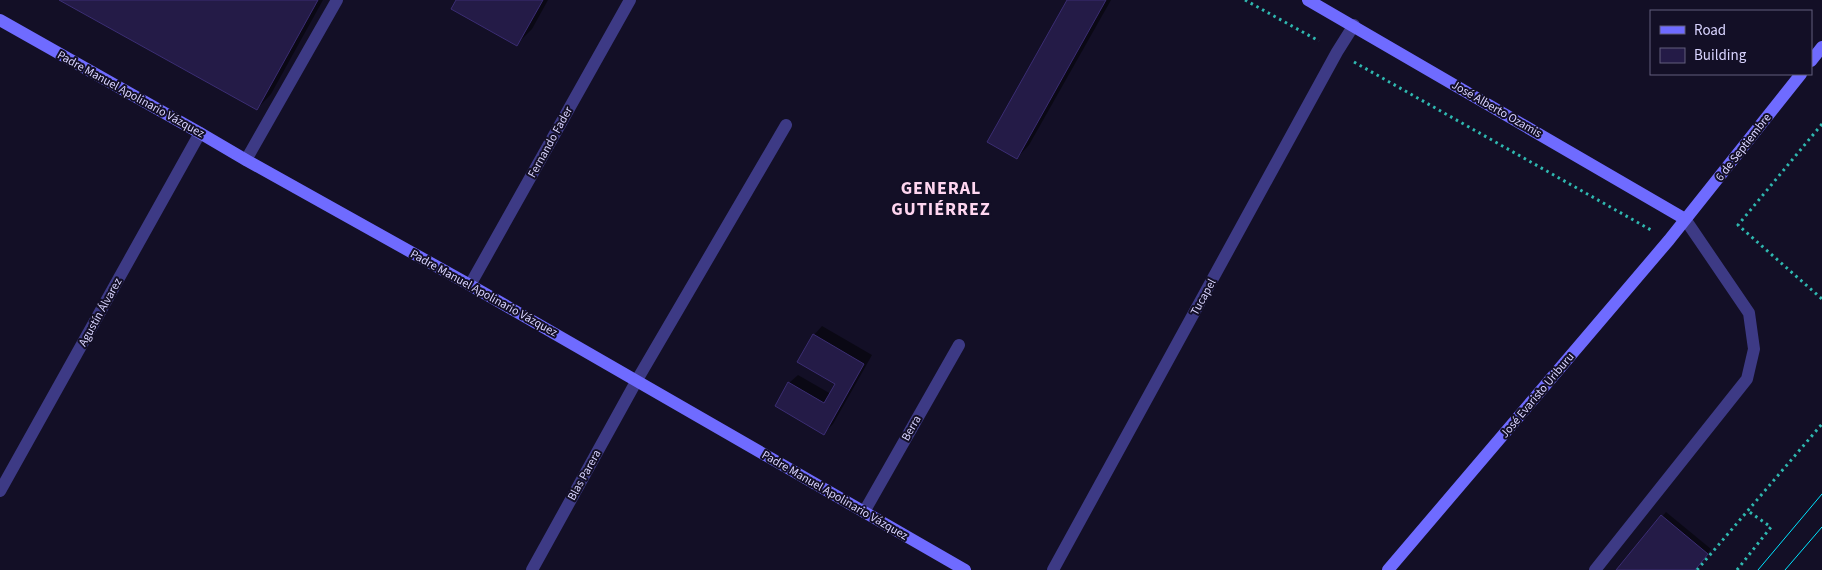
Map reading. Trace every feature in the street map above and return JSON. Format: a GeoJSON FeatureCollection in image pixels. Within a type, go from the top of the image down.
{"type":"FeatureCollection","features":[{"type":"Feature","properties":{"kind":"main road","name":"José Alberto Ozamis"},"geometry":{"type":"LineString","coordinates":[[1308,0],[1686,219]]}},
{"type":"Feature","properties":{"kind":"main road","name":"Padre Manuel Apolinario Vázquez"},"geometry":{"type":"LineString","coordinates":[[0,20],[637,380],[965,570]]}},
{"type":"Feature","properties":{"kind":"main road"},"geometry":{"type":"LineString","coordinates":[[1812,60],[1822,46]]}},
{"type":"Feature","properties":{"kind":"main road","name":"6 de Septiembre"},"geometry":{"type":"LineString","coordinates":[[1686,219],[1799,75]]}},
{"type":"Feature","properties":{"kind":"main road","name":"José Evaristo Uriburu"},"geometry":{"type":"LineString","coordinates":[[1388,570],[1686,219]]}},
{"type":"Feature","properties":{"kind":"street"},"geometry":{"type":"LineString","coordinates":[[246,160],[337,0]]}},
{"type":"Feature","properties":{"kind":"street","name":"Fernando Fader"},"geometry":{"type":"LineString","coordinates":[[470,285],[630,0]]}},
{"type":"Feature","properties":{"kind":"street","name":"Tucapel"},"geometry":{"type":"LineString","coordinates":[[1053,570],[1337,52],[1354,25]]}},
{"type":"Feature","properties":{"kind":"street","name":"Blas Parera"},"geometry":{"type":"LineString","coordinates":[[532,570],[637,380],[786,125]]}},
{"type":"Feature","properties":{"kind":"street","name":"Agustín Álvarez"},"geometry":{"type":"LineString","coordinates":[[0,491],[200,133]]}},
{"type":"Feature","properties":{"kind":"street"},"geometry":{"type":"LineString","coordinates":[[1595,570],[1747,379],[1754,349],[1749,313],[1686,219]]}},
{"type":"Feature","properties":{"kind":"street","name":"Berra"},"geometry":{"type":"LineString","coordinates":[[864,512],[959,344]]}},
{"type":"Feature","properties":{"kind":"path"},"geometry":{"type":"LineString","coordinates":[[1245,0],[1669,240]]}},
{"type":"Feature","properties":{"kind":"path"},"geometry":{"type":"LineString","coordinates":[[1822,124],[1738,225],[1822,299]]}},
{"type":"Feature","properties":{"kind":"path"},"geometry":{"type":"LineString","coordinates":[[1697,570],[1822,424]]}},
{"type":"Feature","properties":{"kind":"path"},"geometry":{"type":"LineString","coordinates":[[1737,570],[1770,528],[1748,511]]}},
{"type":"Feature","properties":{"kind":"building"},"geometry":{"type":"Polygon","coordinates":[[[59,0],[318,0],[257,110],[59,0]]]}},
{"type":"Feature","properties":{"kind":"building"},"geometry":{"type":"Polygon","coordinates":[[[456,0],[543,0],[517,46],[451,9],[456,0]]]}},
{"type":"Feature","properties":{"kind":"building"},"geometry":{"type":"Polygon","coordinates":[[[1067,0],[1106,0],[1017,159],[987,142],[1067,0]]]}},
{"type":"Feature","properties":{"kind":"building"},"geometry":{"type":"Polygon","coordinates":[[[813,334],[864,364],[824,435],[775,406],[788,382],[824,403],[835,384],[797,362],[813,334]]]}},
{"type":"Feature","properties":{"kind":"building"},"geometry":{"type":"Polygon","coordinates":[[[1661,515],[1708,554],[1695,570],[1616,570],[1661,515]]]}},
{"type":"Feature","properties":{"kind":"tram line"},"geometry":{"type":"LineString","coordinates":[[1758,570],[1822,494]]}},
{"type":"Feature","properties":{"kind":"tram line"},"geometry":{"type":"LineString","coordinates":[[1785,570],[1822,527]]}},
{"type":"Feature","properties":{"kind":"district","name":"GENERAL GUTIÉRREZ"},"geometry":{"type":"Point","coordinates":[941,198]}}]}
